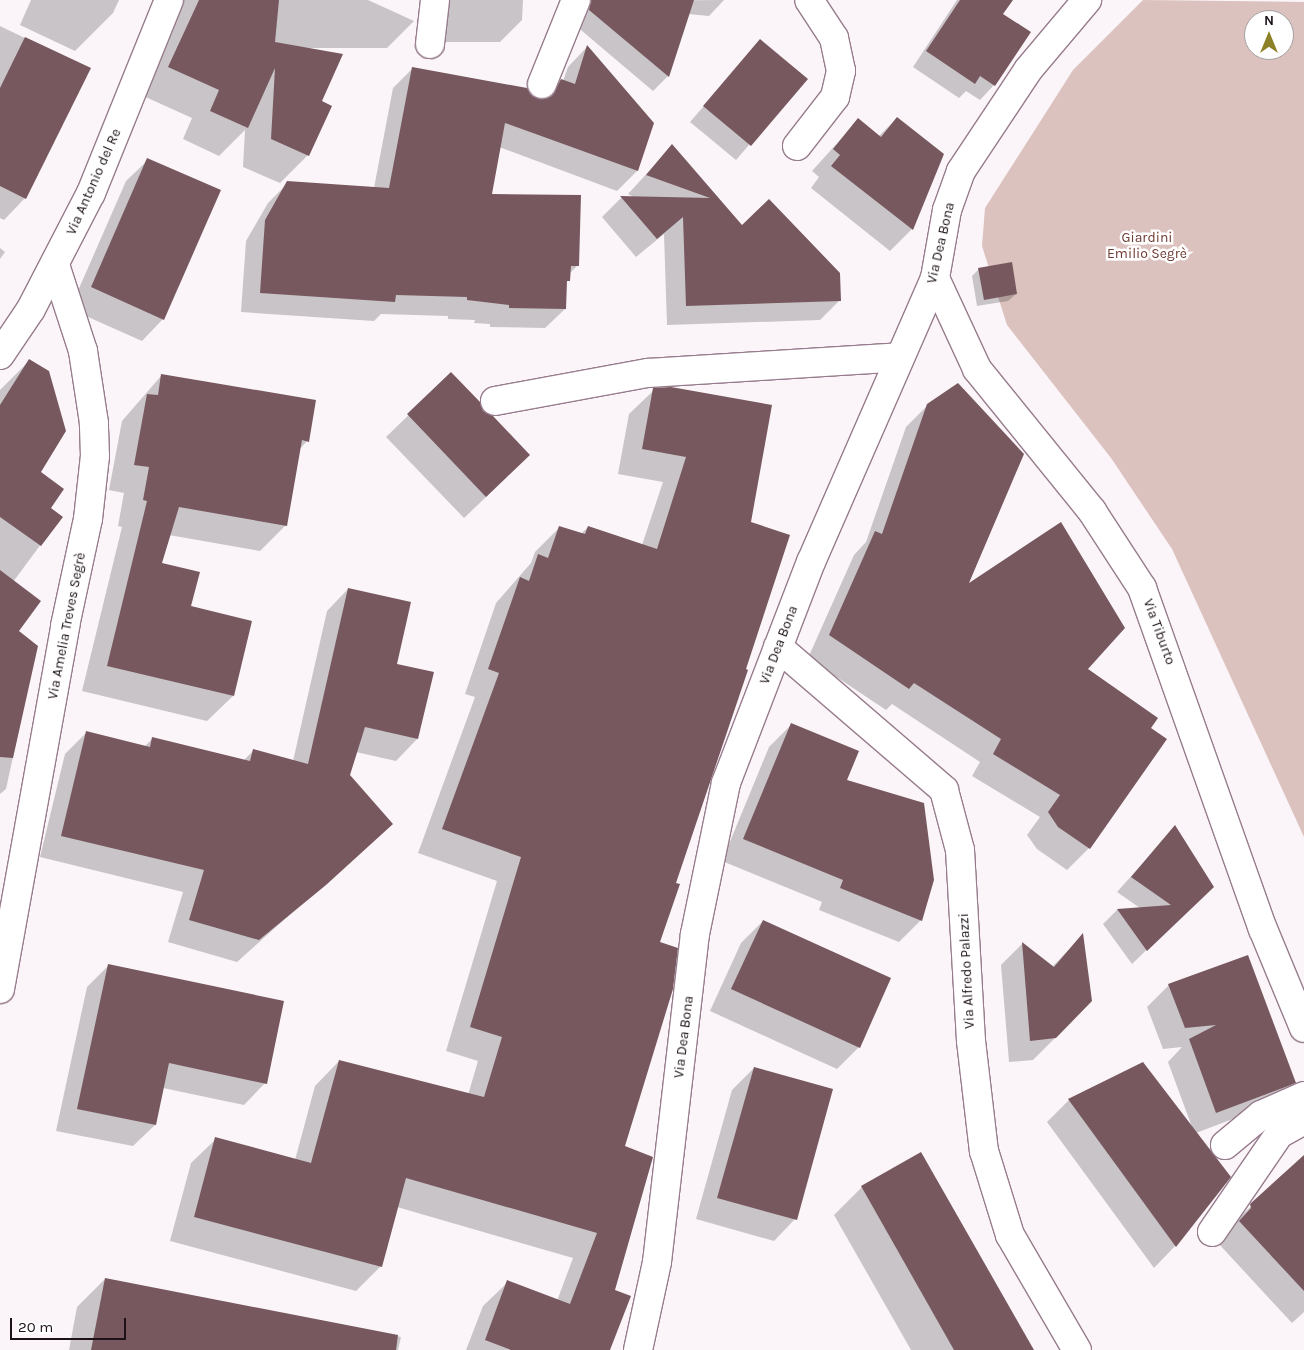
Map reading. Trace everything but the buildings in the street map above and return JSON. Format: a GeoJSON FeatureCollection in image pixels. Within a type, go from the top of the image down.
{"type":"FeatureCollection","features":[{"type":"Feature","properties":{"kind":"street","name":"Via Antonio del Re"},"geometry":{"type":"LineString","coordinates":[[0,355],[21,326],[55,265],[91,193],[169,0]]}},
{"type":"Feature","properties":{"kind":"street"},"geometry":{"type":"LineString","coordinates":[[430,44],[435,0]]}},
{"type":"Feature","properties":{"kind":"street"},"geometry":{"type":"LineString","coordinates":[[542,84],[576,0]]}},
{"type":"Feature","properties":{"kind":"street"},"geometry":{"type":"LineString","coordinates":[[797,146],[835,97],[841,72],[834,38],[809,0]]}},
{"type":"Feature","properties":{"kind":"street","name":"Via Dea Bona"},"geometry":{"type":"LineString","coordinates":[[638,1350],[657,1262],[695,934],[715,828],[726,783],[778,647],[899,357],[936,278],[946,215],[962,171],[1028,70],[1086,0]]}},
{"type":"Feature","properties":{"kind":"street","name":"Via Amelia Treves Segrè"},"geometry":{"type":"LineString","coordinates":[[0,989],[68,610],[88,518],[94,465],[94,423],[83,351],[55,265]]}},
{"type":"Feature","properties":{"kind":"street","name":"Via Tiburto"},"geometry":{"type":"LineString","coordinates":[[936,278],[977,369],[1092,511],[1142,588],[1263,929],[1304,1028]]}},
{"type":"Feature","properties":{"kind":"street"},"geometry":{"type":"LineString","coordinates":[[495,401],[648,372],[899,357]]}},
{"type":"Feature","properties":{"kind":"street","name":"Via Alfredo Palazzi"},"geometry":{"type":"LineString","coordinates":[[778,647],[944,790],[960,850],[971,1040],[984,1151],[1010,1235],[1077,1350]]}},
{"type":"Feature","properties":{"kind":"street"},"geometry":{"type":"LineString","coordinates":[[1225,1145],[1261,1116],[1304,1096]]}},
{"type":"Feature","properties":{"kind":"street"},"geometry":{"type":"LineString","coordinates":[[1212,1232],[1279,1134],[1304,1120]]}},
{"type":"Feature","properties":{"kind":"green space","name":"Giardini Emilio Segrè"},"geometry":{"type":"Polygon","coordinates":[[[1143,0],[1304,2],[1304,837],[1172,549],[1111,458],[1007,325],[982,246],[985,208],[1073,70],[1143,0]]]}}]}
